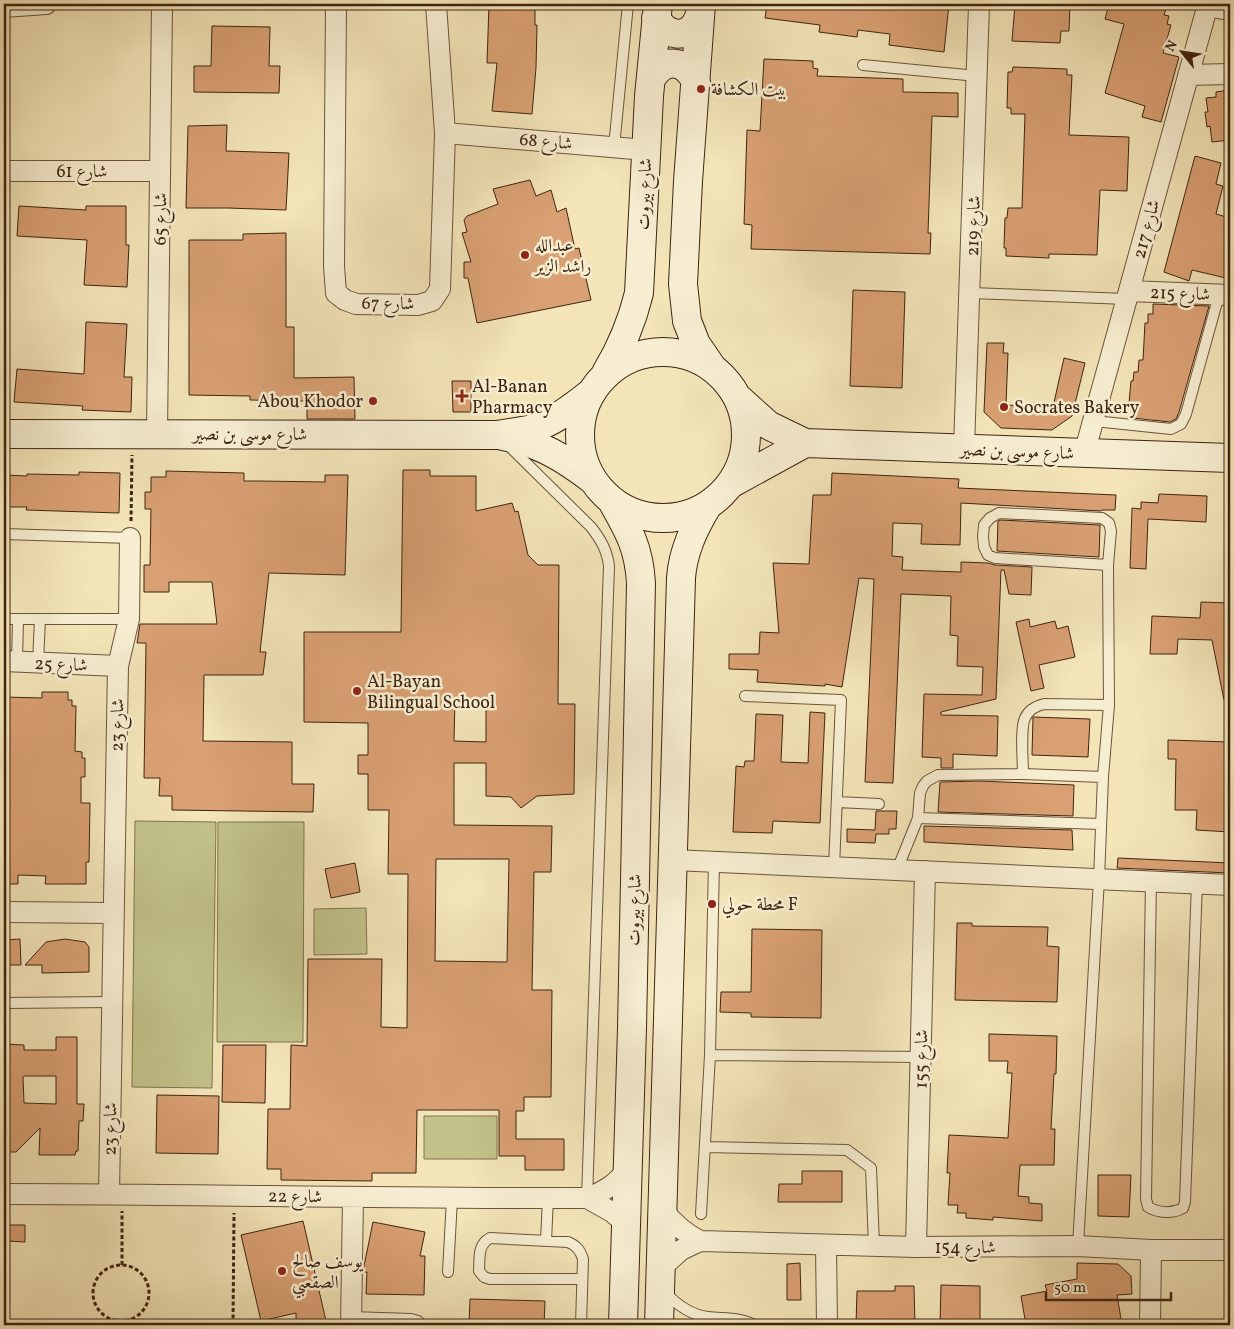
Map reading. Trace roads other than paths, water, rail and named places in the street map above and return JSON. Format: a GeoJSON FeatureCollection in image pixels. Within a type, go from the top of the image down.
{"type":"FeatureCollection","features":[{"type":"Feature","properties":{"kind":"main road"},"geometry":{"type":"LineString","coordinates":[[657,11],[665,30],[680,34],[693,28],[698,22],[701,9]]}},
{"type":"Feature","properties":{"kind":"main road"},"geometry":{"type":"LineString","coordinates":[[701,9],[688,181],[684,294],[687,321],[696,344],[711,366],[731,386],[738,398],[747,426],[747,441],[742,463],[732,483],[721,495],[695,512],[681,517],[652,518],[638,515],[612,501],[601,492],[593,480],[584,463],[580,445],[580,427],[584,409],[598,384],[616,366],[631,358],[647,353],[664,351],[680,353],[696,358],[711,366]]}},
{"type":"Feature","properties":{"kind":"main road","name":"شارع بيروت"},"geometry":{"type":"LineString","coordinates":[[598,384],[627,332],[640,293],[646,150],[657,11]]}},
{"type":"Feature","properties":{"kind":"main road"},"geometry":{"type":"LineString","coordinates":[[651,79],[656,70],[664,65],[674,64],[684,66],[692,73],[696,82]]}},
{"type":"Feature","properties":{"kind":"main road","name":"شارع موسى بن نصير"},"geometry":{"type":"LineString","coordinates":[[4,434],[497,435],[528,430],[539,426],[562,414],[598,384]]}},
{"type":"Feature","properties":{"kind":"main road","name":"شارع موسى بن نصير"},"geometry":{"type":"LineString","coordinates":[[738,398],[768,425],[805,443],[1230,458]]}},
{"type":"Feature","properties":{"kind":"main road","name":"شارع موسى بن نصير"},"geometry":{"type":"LineString","coordinates":[[497,435],[530,442],[544,448],[559,456],[593,480]]}},
{"type":"Feature","properties":{"kind":"main road"},"geometry":{"type":"LineString","coordinates":[[732,483],[805,443]]}},
{"type":"Feature","properties":{"kind":"main road","name":"شارع بيروت"},"geometry":{"type":"LineString","coordinates":[[612,501],[631,537],[639,558],[641,583],[632,1028],[623,1325]]}},
{"type":"Feature","properties":{"kind":"main road","name":"شارع بيروت"},"geometry":{"type":"LineString","coordinates":[[659,1325],[682,568],[691,536],[708,505]]}},
{"type":"Feature","properties":{"kind":"main road"},"geometry":{"type":"LineString","coordinates":[[639,685],[654,680],[664,688],[663,785],[673,832]]}},
{"type":"Feature","properties":{"kind":"main road"},"geometry":{"type":"LineString","coordinates":[[632,1028],[639,1033],[649,1036],[667,1029]]}},
{"type":"Feature","properties":{"kind":"street"},"geometry":{"type":"LineString","coordinates":[[4,7],[46,4]]}},
{"type":"Feature","properties":{"kind":"street","name":"شارع 65"},"geometry":{"type":"LineString","coordinates":[[145,434],[160,171],[162,4]]}},
{"type":"Feature","properties":{"kind":"street","name":"شارع 67"},"geometry":{"type":"LineString","coordinates":[[336,4],[334,266],[336,293],[356,304],[418,305],[432,301],[440,289],[445,133],[436,4]]}},
{"type":"Feature","properties":{"kind":"street","name":"شارع 219"},"geometry":{"type":"LineString","coordinates":[[964,448],[979,4]]}},
{"type":"Feature","properties":{"kind":"street","name":"شارع 217"},"geometry":{"type":"LineString","coordinates":[[1084,454],[1207,8]]}},
{"type":"Feature","properties":{"kind":"street"},"geometry":{"type":"LineString","coordinates":[[1188,75],[1230,74]]}},
{"type":"Feature","properties":{"kind":"street","name":"شارع 68"},"geometry":{"type":"LineString","coordinates":[[445,133],[646,150]]}},
{"type":"Feature","properties":{"kind":"street","name":"شارع 61"},"geometry":{"type":"LineString","coordinates":[[4,171],[160,171]]}},
{"type":"Feature","properties":{"kind":"street","name":"شارع 215"},"geometry":{"type":"LineString","coordinates":[[1128,295],[1225,295]]}},
{"type":"Feature","properties":{"kind":"street","name":"شارع 23"},"geometry":{"type":"LineString","coordinates":[[116,1194],[112,1002],[118,666],[129,619],[130,538]]}},
{"type":"Feature","properties":{"kind":"street","name":"شارع 25"},"geometry":{"type":"LineString","coordinates":[[10,662],[118,666]]}},
{"type":"Feature","properties":{"kind":"street"},"geometry":{"type":"LineString","coordinates":[[672,860],[1230,885]]}},
{"type":"Feature","properties":{"kind":"street","name":"شارع 155"},"geometry":{"type":"LineString","coordinates":[[916,1247],[925,871]]}},
{"type":"Feature","properties":{"kind":"street"},"geometry":{"type":"LineString","coordinates":[[4,912],[113,913]]}},
{"type":"Feature","properties":{"kind":"street","name":"شارع 22"},"geometry":{"type":"LineString","coordinates":[[4,1194],[234,1195],[452,1199],[587,1198],[608,1189],[618,1181],[628,1168]]}},
{"type":"Feature","properties":{"kind":"street"},"geometry":{"type":"LineString","coordinates":[[351,1321],[352,1198]]}},
{"type":"Feature","properties":{"kind":"street"},"geometry":{"type":"LineString","coordinates":[[587,1198],[604,1207],[626,1224]]}},
{"type":"Feature","properties":{"kind":"street"},"geometry":{"type":"LineString","coordinates":[[662,1208],[686,1234],[700,1241]]}},
{"type":"Feature","properties":{"kind":"street","name":"شارع 154"},"geometry":{"type":"LineString","coordinates":[[660,1277],[681,1250],[700,1241],[916,1247],[1078,1246],[1152,1250],[1230,1250]]}},
{"type":"Feature","properties":{"kind":"street"},"geometry":{"type":"LineString","coordinates":[[826,1245],[827,1325]]}},
{"type":"Feature","properties":{"kind":"street"},"geometry":{"type":"LineString","coordinates":[[1150,1325],[1152,1250]]}},
{"type":"Feature","properties":{"kind":"lane"},"geometry":{"type":"LineString","coordinates":[[614,147],[628,4]]}},
{"type":"Feature","properties":{"kind":"lane"},"geometry":{"type":"LineString","coordinates":[[1207,8],[1230,14]]}},
{"type":"Feature","properties":{"kind":"lane"},"geometry":{"type":"LineString","coordinates":[[863,65],[977,76]]}},
{"type":"Feature","properties":{"kind":"lane"},"geometry":{"type":"LineString","coordinates":[[970,293],[1128,295]]}},
{"type":"Feature","properties":{"kind":"lane"},"geometry":{"type":"LineString","coordinates":[[1094,421],[1171,428],[1181,424],[1186,414],[1225,295]]}},
{"type":"Feature","properties":{"kind":"lane"},"geometry":{"type":"LineString","coordinates":[[497,435],[591,528],[603,542],[609,560],[587,1198]]}},
{"type":"Feature","properties":{"kind":"lane"},"geometry":{"type":"LineString","coordinates":[[1078,1246],[1100,879],[1103,777],[1109,705],[1108,565],[1111,531],[1109,523],[1102,518],[999,513],[990,518],[984,525],[984,547],[988,555],[995,558],[1108,565]]}},
{"type":"Feature","properties":{"kind":"lane"},"geometry":{"type":"LineString","coordinates":[[4,534],[130,538]]}},
{"type":"Feature","properties":{"kind":"lane"},"geometry":{"type":"LineString","coordinates":[[4,619],[129,619]]}},
{"type":"Feature","properties":{"kind":"lane"},"geometry":{"type":"LineString","coordinates":[[10,662],[18,619]]}},
{"type":"Feature","properties":{"kind":"lane"},"geometry":{"type":"LineString","coordinates":[[38,663],[40,619]]}},
{"type":"Feature","properties":{"kind":"lane"},"geometry":{"type":"LineString","coordinates":[[746,696],[841,700],[834,867]]}},
{"type":"Feature","properties":{"kind":"lane"},"geometry":{"type":"LineString","coordinates":[[1023,774],[1024,726],[1025,717],[1030,710],[1044,704],[1109,705]]}},
{"type":"Feature","properties":{"kind":"lane"},"geometry":{"type":"LineString","coordinates":[[897,870],[918,818],[922,786],[932,777],[938,775],[1023,774],[1103,777]]}},
{"type":"Feature","properties":{"kind":"lane"},"geometry":{"type":"LineString","coordinates":[[837,802],[879,804]]}},
{"type":"Feature","properties":{"kind":"lane"},"geometry":{"type":"LineString","coordinates":[[918,818],[1101,824]]}},
{"type":"Feature","properties":{"kind":"lane"},"geometry":{"type":"LineString","coordinates":[[701,1214],[710,1055],[714,862]]}},
{"type":"Feature","properties":{"kind":"lane"},"geometry":{"type":"LineString","coordinates":[[1151,881],[1146,1199],[1148,1207],[1156,1211],[1175,1212],[1183,1208],[1185,1202],[1197,883]]}},
{"type":"Feature","properties":{"kind":"lane"},"geometry":{"type":"LineString","coordinates":[[4,1003],[112,1002]]}},
{"type":"Feature","properties":{"kind":"lane"},"geometry":{"type":"LineString","coordinates":[[710,1055],[920,1057]]}},
{"type":"Feature","properties":{"kind":"lane"},"geometry":{"type":"LineString","coordinates":[[705,1146],[847,1150],[871,1168],[874,1246]]}},
{"type":"Feature","properties":{"kind":"lane"},"geometry":{"type":"LineString","coordinates":[[546,1241],[548,1198]]}},
{"type":"Feature","properties":{"kind":"lane"},"geometry":{"type":"LineString","coordinates":[[448,1272],[452,1199]]}},
{"type":"Feature","properties":{"kind":"lane"},"geometry":{"type":"LineString","coordinates":[[581,1325],[583,1259],[576,1245],[568,1242],[490,1238],[481,1247],[479,1271],[484,1277],[490,1279],[582,1279]]}},
{"type":"Feature","properties":{"kind":"lane"},"geometry":{"type":"LineString","coordinates":[[660,1277],[666,1294],[678,1304],[698,1315],[742,1320],[755,1325]]}},
{"type":"Feature","properties":{"kind":"lane"},"geometry":{"type":"LineString","coordinates":[[351,1321],[385,1322],[411,1319],[418,1321],[422,1325]]}},
{"type":"Feature","properties":{"kind":"place","name":"بيت الكشافة"},"geometry":{"type":"Point","coordinates":[701,89]}},
{"type":"Feature","properties":{"kind":"place","name":"عبدالله راشد الزير"},"geometry":{"type":"Point","coordinates":[525,255]}},
{"type":"Feature","properties":{"kind":"place","name":"Al-Banan Pharmacy"},"geometry":{"type":"Point","coordinates":[462,396]}},
{"type":"Feature","properties":{"kind":"place","name":"Abou Khodor"},"geometry":{"type":"Point","coordinates":[373,401]}},
{"type":"Feature","properties":{"kind":"place","name":"Socrates Bakery"},"geometry":{"type":"Point","coordinates":[1004,407]}},
{"type":"Feature","properties":{"kind":"place","name":"Al-Bayan Bilingual School"},"geometry":{"type":"Point","coordinates":[357,691]}},
{"type":"Feature","properties":{"kind":"place","name":"محطة حولي F"},"geometry":{"type":"Point","coordinates":[712,904]}},
{"type":"Feature","properties":{"kind":"place","name":"يوسف صالح الصقعبي"},"geometry":{"type":"Point","coordinates":[282,1271]}}]}
